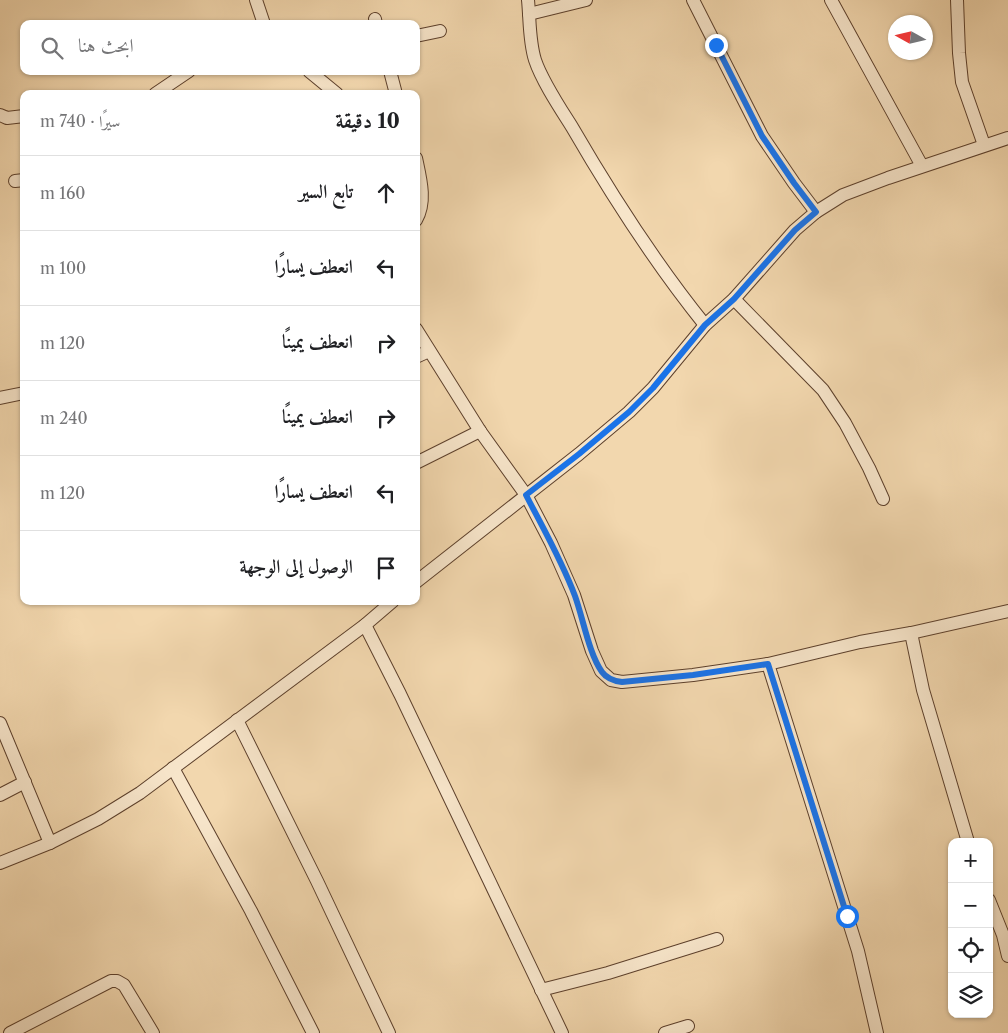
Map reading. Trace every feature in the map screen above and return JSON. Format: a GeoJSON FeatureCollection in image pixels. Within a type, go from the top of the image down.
{"type":"FeatureCollection","features":[{"type":"Feature","properties":{"kind":"street"},"geometry":{"type":"LineString","coordinates":[[256,0],[262,20]]}},
{"type":"Feature","properties":{"kind":"street"},"geometry":{"type":"LineString","coordinates":[[528,0],[535,61],[556,101],[600,175],[648,249],[705,325]]}},
{"type":"Feature","properties":{"kind":"street"},"geometry":{"type":"LineString","coordinates":[[529,14],[586,0]]}},
{"type":"Feature","properties":{"kind":"street"},"geometry":{"type":"LineString","coordinates":[[693,0],[762,136],[816,212]]}},
{"type":"Feature","properties":{"kind":"street"},"geometry":{"type":"LineString","coordinates":[[831,0],[922,166]]}},
{"type":"Feature","properties":{"kind":"street"},"geometry":{"type":"LineString","coordinates":[[957,0],[962,82],[984,146]]}},
{"type":"Feature","properties":{"kind":"street"},"geometry":{"type":"LineString","coordinates":[[420,35],[440,31]]}},
{"type":"Feature","properties":{"kind":"street"},"geometry":{"type":"LineString","coordinates":[[162,90],[183,75]]}},
{"type":"Feature","properties":{"kind":"street"},"geometry":{"type":"LineString","coordinates":[[314,75],[332,90]]}},
{"type":"Feature","properties":{"kind":"street"},"geometry":{"type":"LineString","coordinates":[[391,75],[395,90]]}},
{"type":"Feature","properties":{"kind":"street"},"geometry":{"type":"LineString","coordinates":[[0,115],[7,118],[20,116]]}},
{"type":"Feature","properties":{"kind":"street"},"geometry":{"type":"LineString","coordinates":[[420,579],[579,454],[629,412],[653,388],[705,325],[734,299],[795,230],[816,212],[843,195],[922,166],[1008,138]]}},
{"type":"Feature","properties":{"kind":"street"},"geometry":{"type":"LineString","coordinates":[[420,179],[422,201],[420,212]]}},
{"type":"Feature","properties":{"kind":"street"},"geometry":{"type":"LineString","coordinates":[[734,299],[823,390],[845,423],[869,468],[882,499]]}},
{"type":"Feature","properties":{"kind":"street"},"geometry":{"type":"LineString","coordinates":[[420,336],[480,430],[526,495],[551,542],[574,595],[592,651],[601,671],[611,680],[622,682],[693,675],[768,664],[860,642],[1008,611]]}},
{"type":"Feature","properties":{"kind":"street"},"geometry":{"type":"LineString","coordinates":[[420,355],[429,351]]}},
{"type":"Feature","properties":{"kind":"street"},"geometry":{"type":"LineString","coordinates":[[0,398],[20,394]]}},
{"type":"Feature","properties":{"kind":"street"},"geometry":{"type":"LineString","coordinates":[[420,461],[480,430]]}},
{"type":"Feature","properties":{"kind":"street"},"geometry":{"type":"LineString","coordinates":[[0,864],[50,843],[98,819],[140,793],[365,625],[388,605]]}},
{"type":"Feature","properties":{"kind":"street"},"geometry":{"type":"LineString","coordinates":[[365,625],[400,694],[562,1033]]}},
{"type":"Feature","properties":{"kind":"street"},"geometry":{"type":"LineString","coordinates":[[910,633],[923,690],[967,838]]}},
{"type":"Feature","properties":{"kind":"street"},"geometry":{"type":"LineString","coordinates":[[768,664],[858,951],[877,1033]]}},
{"type":"Feature","properties":{"kind":"street"},"geometry":{"type":"LineString","coordinates":[[237,720],[389,1033]]}},
{"type":"Feature","properties":{"kind":"street"},"geometry":{"type":"LineString","coordinates":[[0,724],[50,843]]}},
{"type":"Feature","properties":{"kind":"street"},"geometry":{"type":"LineString","coordinates":[[173,768],[251,911],[313,1033]]}},
{"type":"Feature","properties":{"kind":"street"},"geometry":{"type":"LineString","coordinates":[[0,795],[25,782]]}},
{"type":"Feature","properties":{"kind":"street"},"geometry":{"type":"LineString","coordinates":[[993,910],[1003,935],[1008,956]]}},
{"type":"Feature","properties":{"kind":"street"},"geometry":{"type":"LineString","coordinates":[[541,990],[608,973],[717,939]]}},
{"type":"Feature","properties":{"kind":"street"},"geometry":{"type":"LineString","coordinates":[[10,1033],[111,981],[117,981],[124,985],[153,1033]]}},
{"type":"Feature","properties":{"kind":"street"},"geometry":{"type":"LineString","coordinates":[[665,1033],[688,1026]]}},
{"type":"Feature","properties":{"kind":"route"},"geometry":{"type":"LineString","coordinates":[[716,45],[762,136],[816,212],[795,230],[734,299],[705,325],[653,388],[629,412],[526,495],[551,542],[574,595],[592,651],[605,676],[611,680],[622,682],[693,675],[768,664],[847,916]]}}]}
